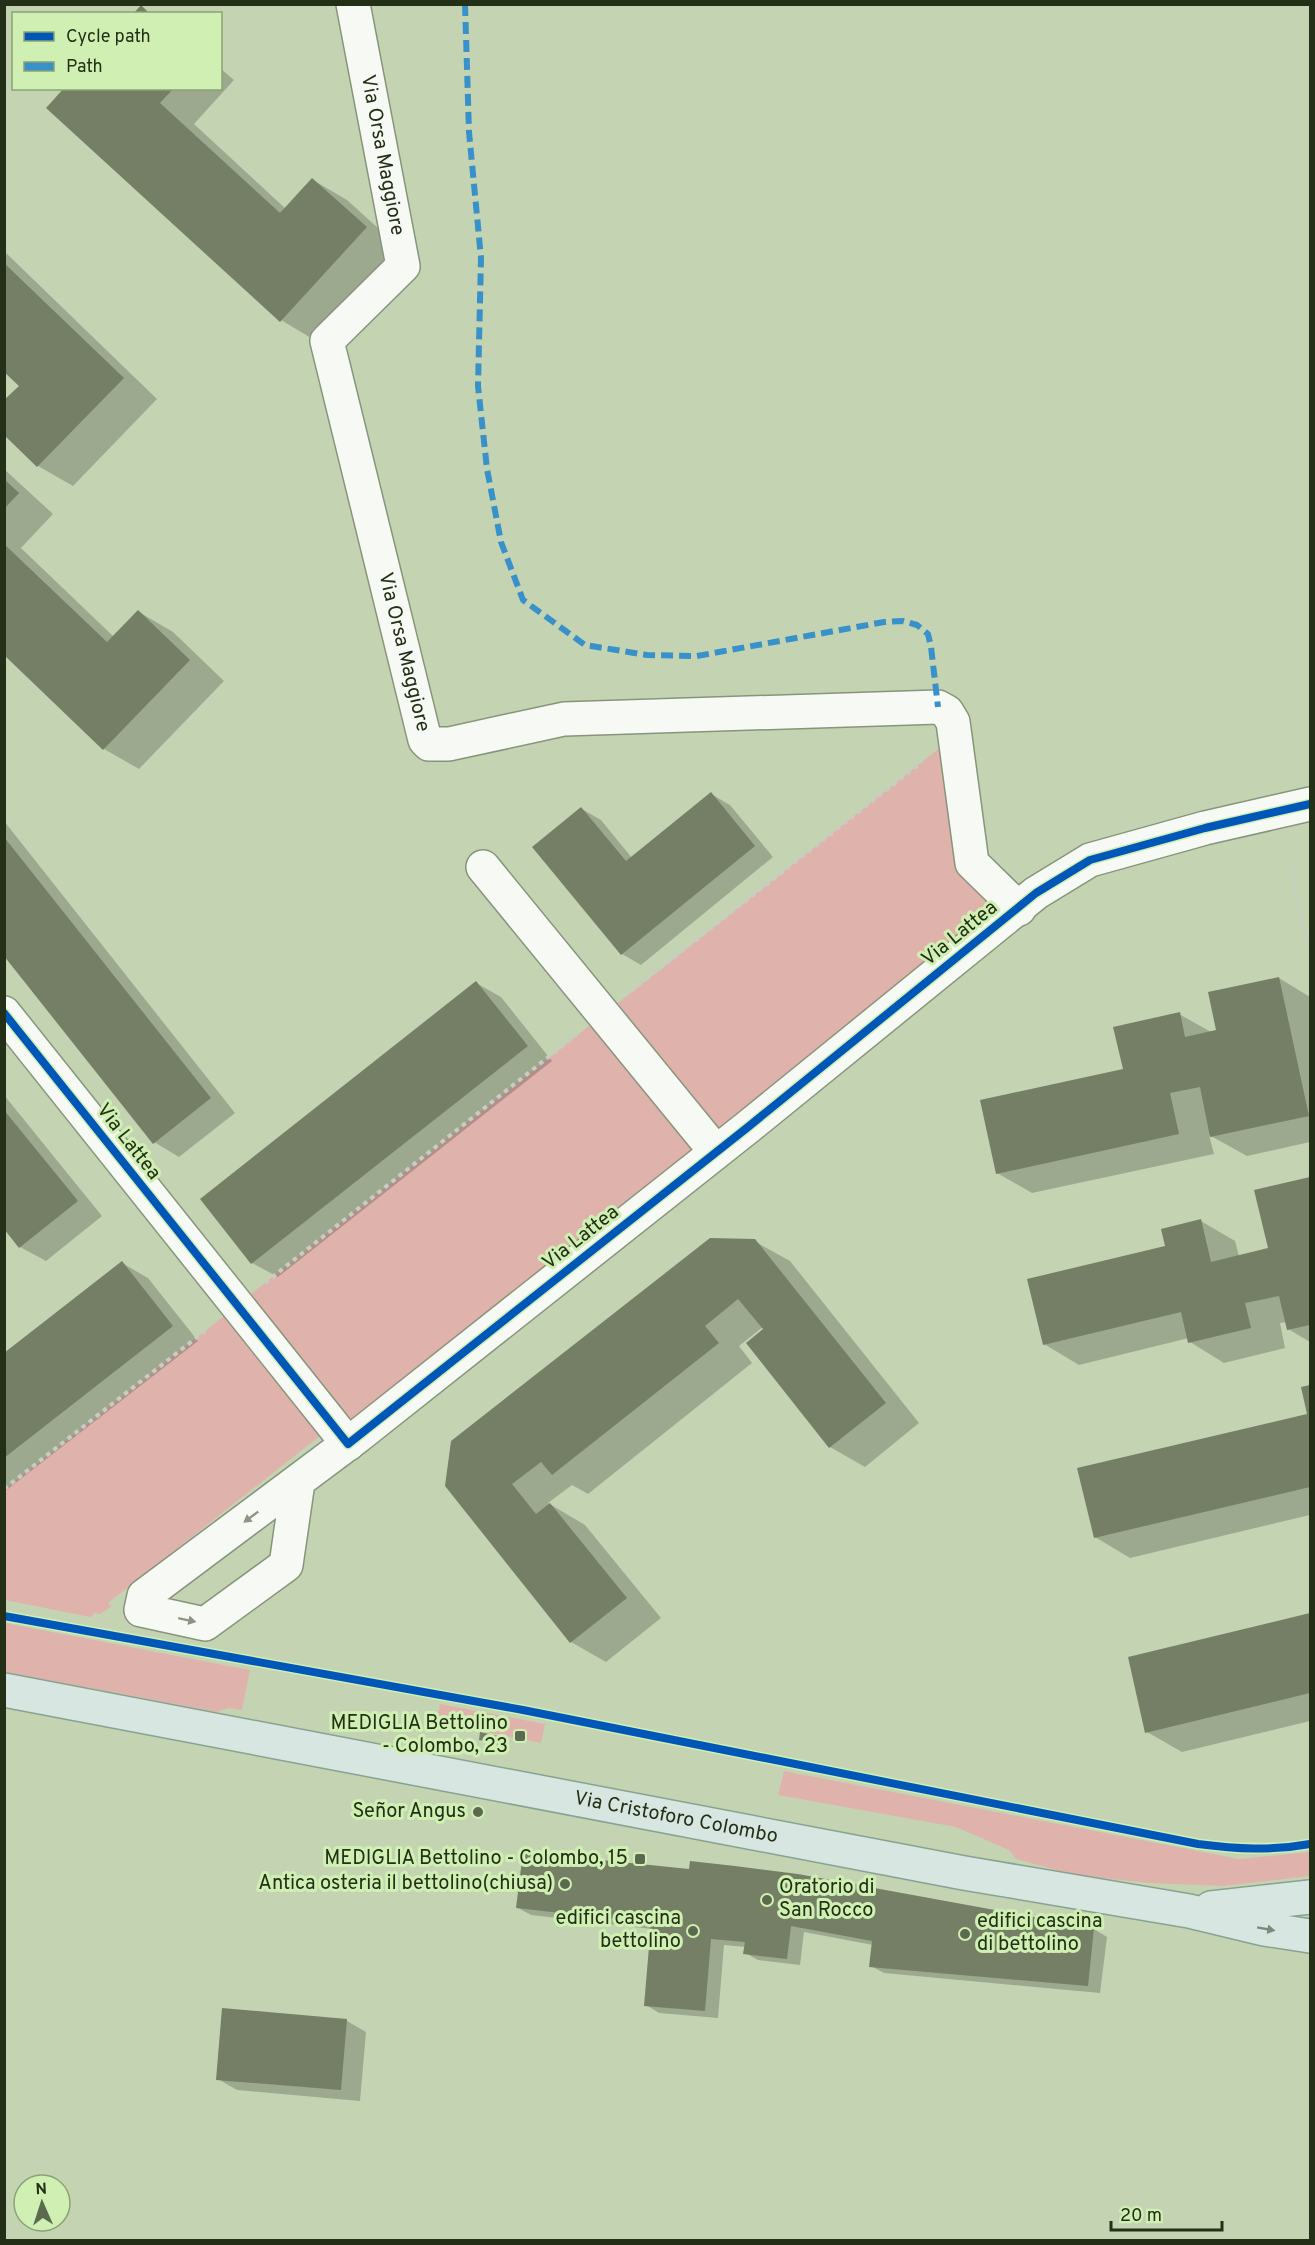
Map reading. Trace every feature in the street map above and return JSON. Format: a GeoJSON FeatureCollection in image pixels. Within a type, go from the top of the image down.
{"type":"FeatureCollection","features":[{"type":"Feature","properties":{"kind":"main road","name":"Via Cristoforo Colombo"},"geometry":{"type":"LineString","coordinates":[[4,1690],[964,1873],[1188,1911],[1264,1929],[1311,1936]]}},
{"type":"Feature","properties":{"kind":"main road","name":"Via Cristoforo Colombo"},"geometry":{"type":"LineString","coordinates":[[1188,1911],[1311,1897]]}},
{"type":"Feature","properties":{"kind":"street","name":"Via Orsa Maggiore"},"geometry":{"type":"LineString","coordinates":[[353,4],[403,266],[327,341],[425,740],[429,744],[449,744],[564,719],[938,707],[947,712],[953,722],[956,735],[972,862],[1019,909]]}},
{"type":"Feature","properties":{"kind":"street","name":"Via Lattea"},"geometry":{"type":"LineString","coordinates":[[298,1482],[286,1565],[205,1624],[141,1610],[144,1596],[348,1444],[716,1152],[1036,893],[1090,860],[1205,828],[1311,804]]}},
{"type":"Feature","properties":{"kind":"street"},"geometry":{"type":"LineString","coordinates":[[483,867],[716,1152]]}},
{"type":"Feature","properties":{"kind":"street","name":"Via Lattea"},"geometry":{"type":"LineString","coordinates":[[4,1012],[348,1444]]}},
{"type":"Feature","properties":{"kind":"path"},"geometry":{"type":"LineString","coordinates":[[4,1490],[956,735]]}},
{"type":"Feature","properties":{"kind":"path"},"geometry":{"type":"LineString","coordinates":[[1290,868],[1311,953]]}},
{"type":"Feature","properties":{"kind":"shaded area"},"geometry":{"type":"Polygon","coordinates":[[[956,735],[972,862],[1019,909],[348,1444],[237,1305],[956,735]]]}},
{"type":"Feature","properties":{"kind":"shaded area"},"geometry":{"type":"Polygon","coordinates":[[[234,1308],[330,1428],[108,1603],[111,1607],[100,1614],[95,1613],[90,1617],[5,1600],[5,1489],[234,1308]]]}},
{"type":"Feature","properties":{"kind":"shaded area"},"geometry":{"type":"Polygon","coordinates":[[[5,1623],[250,1670],[242,1710],[228,1708],[217,1712],[5,1672],[5,1623]]]}},
{"type":"Feature","properties":{"kind":"shaded area"},"geometry":{"type":"Polygon","coordinates":[[[440,1704],[545,1724],[541,1743],[437,1722],[440,1704]]]}},
{"type":"Feature","properties":{"kind":"shaded area"},"geometry":{"type":"Polygon","coordinates":[[[784,1771],[1239,1859],[1310,1852],[1310,1876],[1224,1886],[1148,1883],[1074,1875],[1016,1859],[1009,1850],[956,1827],[778,1795],[784,1771]]]}},
{"type":"Feature","properties":{"kind":"building"},"geometry":{"type":"Polygon","coordinates":[[[141,5],[148,12],[135,12],[141,5]]]}},
{"type":"Feature","properties":{"kind":"building"},"geometry":{"type":"Polygon","coordinates":[[[62,90],[172,90],[160,103],[280,213],[312,178],[367,227],[280,322],[46,108],[62,90]]]}},
{"type":"Feature","properties":{"kind":"building"},"geometry":{"type":"Polygon","coordinates":[[[4,263],[124,378],[37,467],[4,435],[4,400],[19,386],[4,372],[4,263]]]}},
{"type":"Feature","properties":{"kind":"building"},"geometry":{"type":"Polygon","coordinates":[[[4,479],[19,493],[4,509],[4,479]]]}},
{"type":"Feature","properties":{"kind":"building"},"geometry":{"type":"Polygon","coordinates":[[[4,544],[107,642],[138,610],[190,660],[103,750],[4,655],[4,544]]]}},
{"type":"Feature","properties":{"kind":"building"},"geometry":{"type":"Polygon","coordinates":[[[711,792],[755,846],[621,955],[532,847],[581,807],[626,861],[711,792]]]}},
{"type":"Feature","properties":{"kind":"building"},"geometry":{"type":"Polygon","coordinates":[[[4,837],[211,1098],[153,1144],[4,956],[4,837]]]}},
{"type":"Feature","properties":{"kind":"building"},"geometry":{"type":"Polygon","coordinates":[[[1279,977],[1309,1116],[1210,1137],[1200,1087],[1170,1093],[1179,1134],[996,1174],[980,1100],[1123,1069],[1113,1027],[1180,1012],[1185,1037],[1216,1030],[1208,992],[1279,977]]]}},
{"type":"Feature","properties":{"kind":"building"},"geometry":{"type":"Polygon","coordinates":[[[476,981],[528,1046],[251,1264],[200,1199],[476,981]]]}},
{"type":"Feature","properties":{"kind":"building"},"geometry":{"type":"Polygon","coordinates":[[[4,1110],[78,1201],[19,1248],[4,1229],[4,1110]]]}},
{"type":"Feature","properties":{"kind":"building"},"geometry":{"type":"Polygon","coordinates":[[[1310,1177],[1310,1325],[1287,1330],[1279,1296],[1245,1303],[1251,1328],[1188,1343],[1181,1312],[1043,1345],[1027,1279],[1165,1246],[1161,1229],[1201,1219],[1211,1262],[1268,1248],[1254,1190],[1310,1177]]]}},
{"type":"Feature","properties":{"kind":"building"},"geometry":{"type":"Polygon","coordinates":[[[710,1238],[755,1239],[886,1403],[829,1448],[746,1343],[763,1329],[738,1299],[705,1326],[719,1343],[552,1475],[541,1462],[512,1484],[536,1514],[550,1503],[627,1598],[570,1643],[445,1486],[451,1441],[710,1238]]]}},
{"type":"Feature","properties":{"kind":"building"},"geometry":{"type":"Polygon","coordinates":[[[122,1261],[173,1326],[4,1458],[4,1353],[122,1261]]]}},
{"type":"Feature","properties":{"kind":"building"},"geometry":{"type":"Polygon","coordinates":[[[1310,1385],[1310,1487],[1094,1538],[1077,1468],[1307,1414],[1301,1387],[1310,1385]]]}},
{"type":"Feature","properties":{"kind":"building"},"geometry":{"type":"Polygon","coordinates":[[[1310,1613],[1310,1693],[1145,1733],[1128,1657],[1310,1613]]]}},
{"type":"Feature","properties":{"kind":"building"},"geometry":{"type":"Polygon","coordinates":[[[480,1732],[498,1736],[496,1743],[479,1740],[480,1732]]]}},
{"type":"Feature","properties":{"kind":"building"},"geometry":{"type":"Polygon","coordinates":[[[523,1852],[689,1869],[690,1861],[798,1874],[1094,1928],[1088,1986],[869,1967],[872,1941],[791,1926],[787,1959],[743,1954],[745,1942],[711,1939],[705,2011],[644,2006],[651,1923],[516,1908],[523,1852]]]}},
{"type":"Feature","properties":{"kind":"building"},"geometry":{"type":"Polygon","coordinates":[[[222,2008],[347,2019],[341,2090],[216,2080],[222,2008]]]}},
{"type":"Feature","properties":{"kind":"marked path"},"geometry":{"type":"LineString","coordinates":[[465,4],[469,132],[481,258],[478,386],[487,469],[501,542],[523,600],[585,645],[647,655],[697,656],[884,622],[903,621],[917,625],[928,634],[938,707]]}},
{"type":"Feature","properties":{"kind":"cycle path"},"geometry":{"type":"LineString","coordinates":[[4,1013],[348,1444],[748,1127],[1036,893],[1090,860],[1205,828],[1310,804]]}},
{"type":"Feature","properties":{"kind":"cycle path"},"geometry":{"type":"LineString","coordinates":[[4,1616],[523,1710],[1198,1844],[1254,1848],[1282,1848],[1310,1844]]}},
{"type":"Feature","properties":{"kind":"place","name":"MEDIGLIA Bettolino - Colombo, 23"},"geometry":{"type":"Point","coordinates":[520,1736]}},
{"type":"Feature","properties":{"kind":"place","name":"Señor Angus"},"geometry":{"type":"Point","coordinates":[478,1812]}},
{"type":"Feature","properties":{"kind":"place","name":"MEDIGLIA Bettolino - Colombo, 15"},"geometry":{"type":"Point","coordinates":[640,1859]}},
{"type":"Feature","properties":{"kind":"place","name":"Antica osteria il bettolino(chiusa)"},"geometry":{"type":"Point","coordinates":[565,1884]}},
{"type":"Feature","properties":{"kind":"place","name":"Oratorio di San Rocco"},"geometry":{"type":"Point","coordinates":[767,1900]}},
{"type":"Feature","properties":{"kind":"place","name":"edifici cascina bettolino"},"geometry":{"type":"Point","coordinates":[693,1931]}},
{"type":"Feature","properties":{"kind":"place","name":"edifici cascina di bettolino"},"geometry":{"type":"Point","coordinates":[965,1934]}}]}
